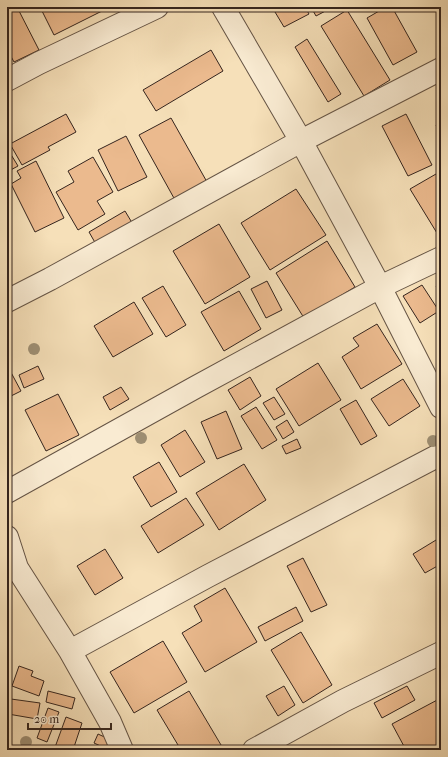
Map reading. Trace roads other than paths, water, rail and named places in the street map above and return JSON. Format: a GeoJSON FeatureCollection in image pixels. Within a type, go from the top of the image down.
{"type":"FeatureCollection","features":[{"type":"Feature","properties":{"kind":"street"},"geometry":{"type":"LineString","coordinates":[[7,80],[157,7]]}},
{"type":"Feature","properties":{"kind":"street"},"geometry":{"type":"LineString","coordinates":[[223,7],[301,141],[380,287],[441,407]]}},
{"type":"Feature","properties":{"kind":"street"},"geometry":{"type":"LineString","coordinates":[[7,301],[301,141],[441,69]]}},
{"type":"Feature","properties":{"kind":"street"},"geometry":{"type":"LineString","coordinates":[[7,492],[380,287],[441,258]]}},
{"type":"Feature","properties":{"kind":"street"},"geometry":{"type":"LineString","coordinates":[[70,651],[208,576],[441,454]]}},
{"type":"Feature","properties":{"kind":"street"},"geometry":{"type":"LineString","coordinates":[[7,537],[12,568],[70,651],[110,722],[122,750]]}},
{"type":"Feature","properties":{"kind":"street"},"geometry":{"type":"LineString","coordinates":[[254,750],[343,701],[441,653]]}}]}
